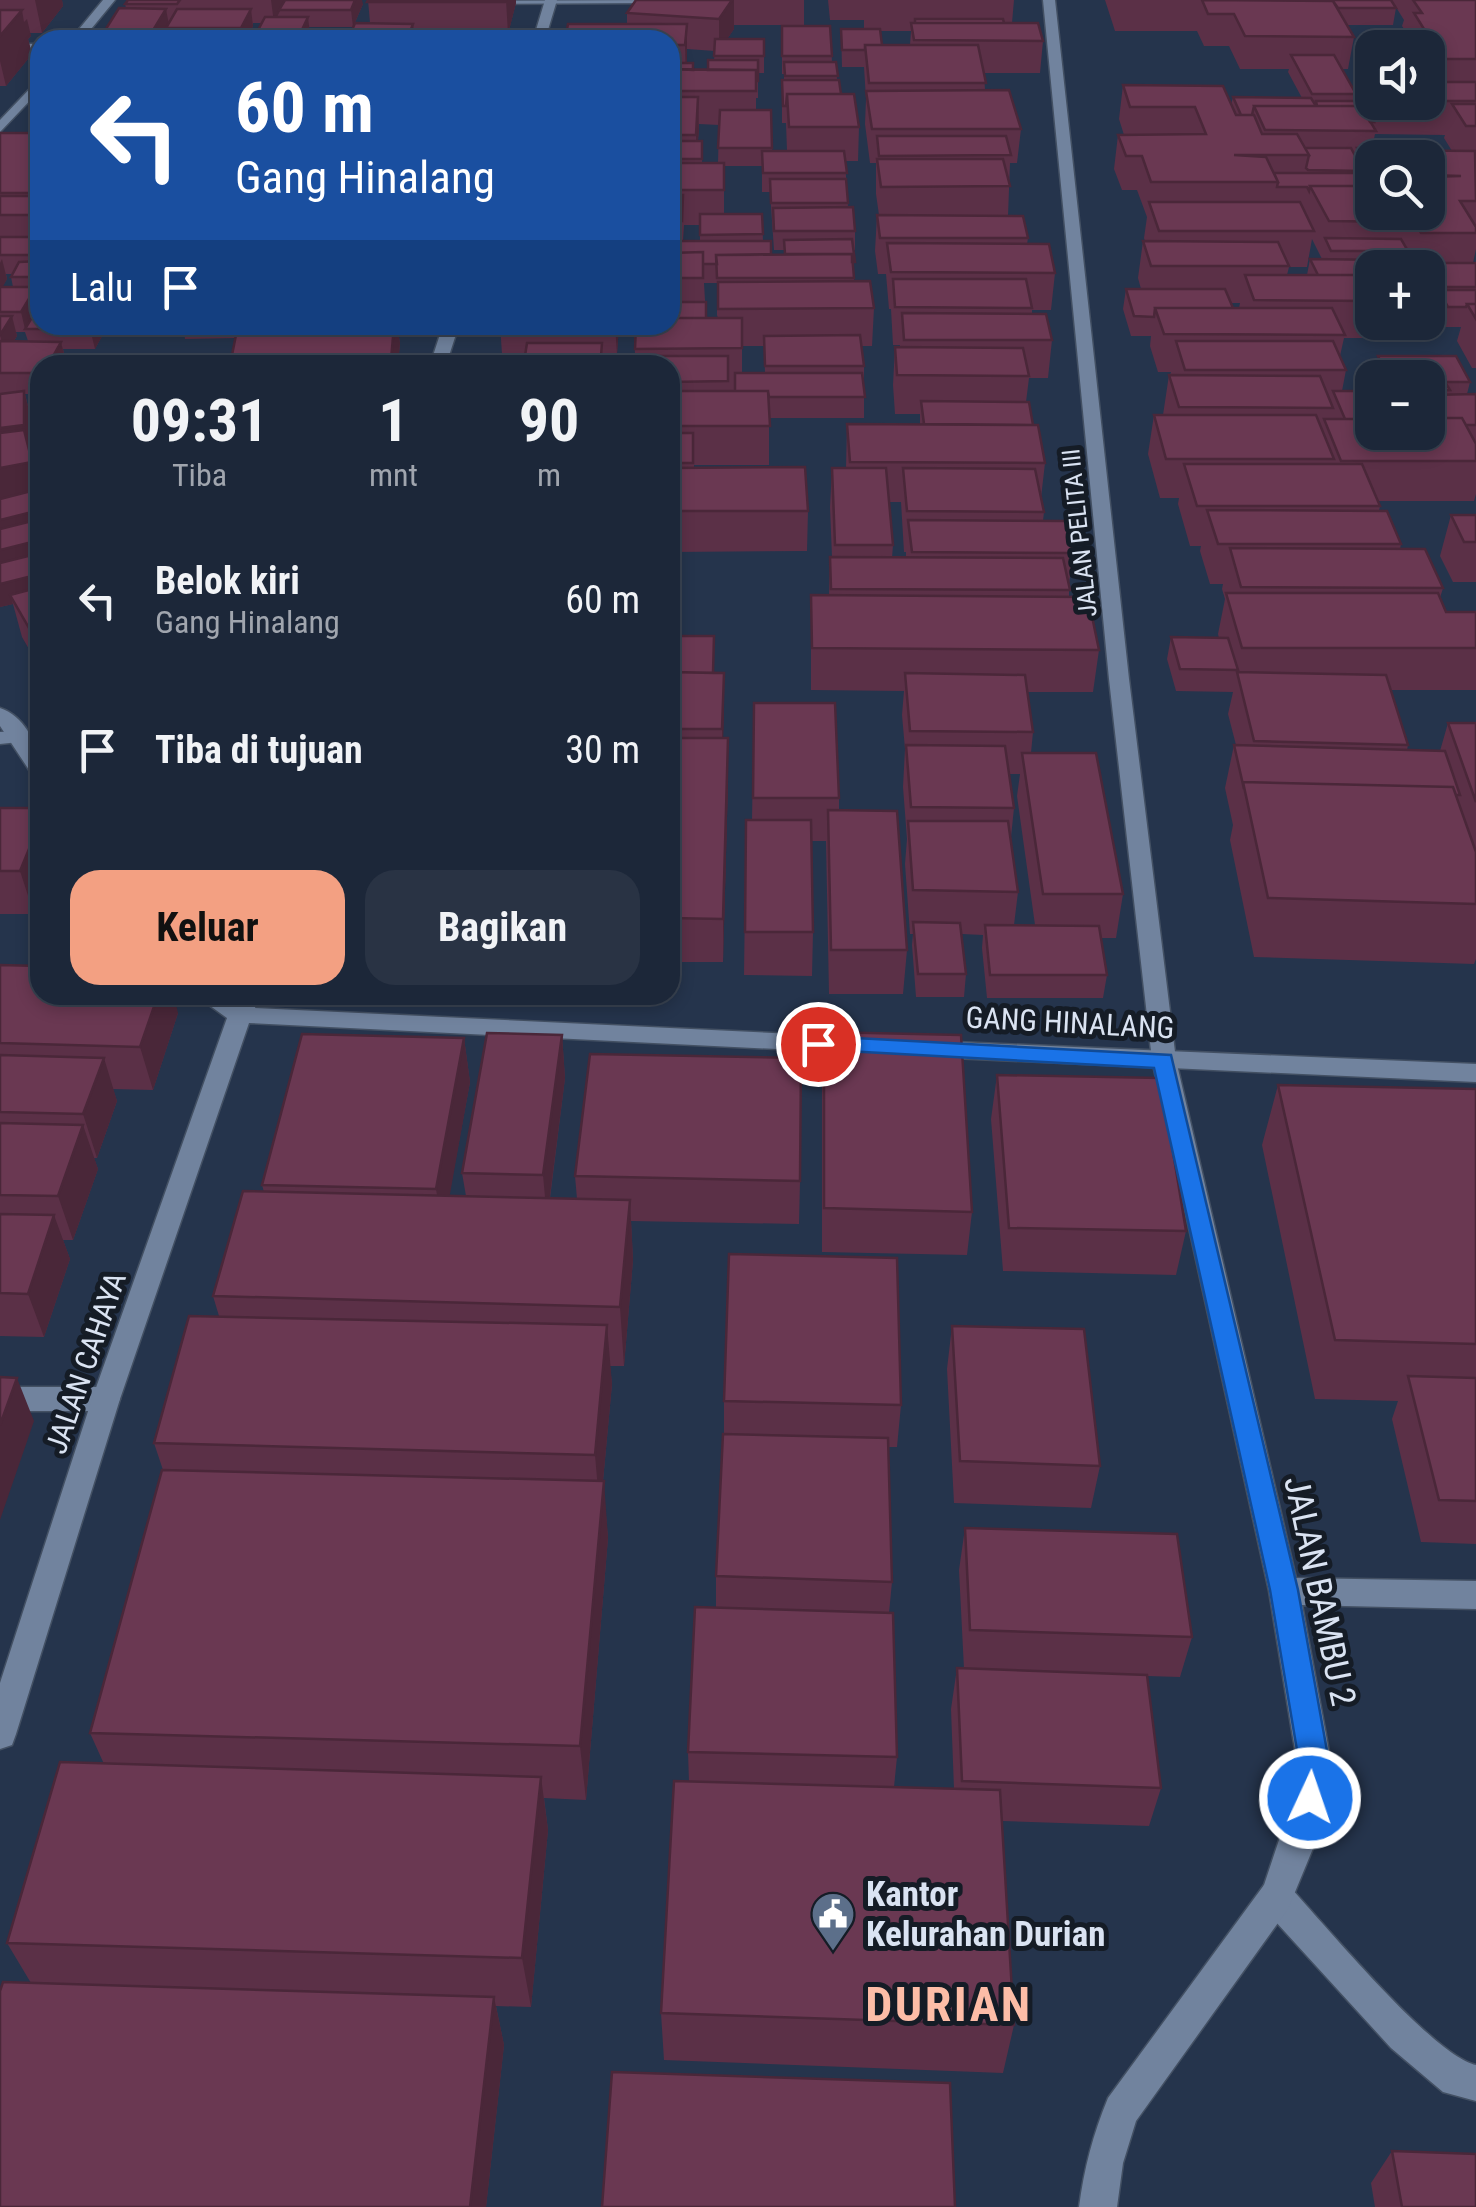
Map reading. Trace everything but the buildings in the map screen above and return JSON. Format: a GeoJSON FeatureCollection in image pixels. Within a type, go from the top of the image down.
{"type":"FeatureCollection","features":[{"type":"Feature","properties":{"kind":"street"},"geometry":{"type":"LineString","coordinates":[[84,30],[109,0]]}},
{"type":"Feature","properties":{"kind":"street"},"geometry":{"type":"LineString","coordinates":[[471,1],[650,0]]}},
{"type":"Feature","properties":{"kind":"street","name":"JALAN PELITA III"},"geometry":{"type":"LineString","coordinates":[[1050,0],[1119,679],[1164,1060]]}},
{"type":"Feature","properties":{"kind":"street"},"geometry":{"type":"LineString","coordinates":[[542,30],[551,1]]}},
{"type":"Feature","properties":{"kind":"street"},"geometry":{"type":"LineString","coordinates":[[0,48],[30,48]]}},
{"type":"Feature","properties":{"kind":"street"},"geometry":{"type":"LineString","coordinates":[[0,128],[30,94]]}},
{"type":"Feature","properties":{"kind":"street"},"geometry":{"type":"LineString","coordinates":[[0,714],[10,737],[30,760]]}},
{"type":"Feature","properties":{"kind":"street","name":"GANG HINALANG"},"geometry":{"type":"LineString","coordinates":[[244,1005],[899,1048],[1476,1073]]}},
{"type":"Feature","properties":{"kind":"street","name":"JALAN CAHAYA"},"geometry":{"type":"LineString","coordinates":[[0,1734],[106,1398],[244,1005]]}},
{"type":"Feature","properties":{"kind":"street","name":"JALAN BAMBU 2"},"geometry":{"type":"LineString","coordinates":[[1098,2207],[1104,2162],[1121,2111],[1276,1897],[1297,1846],[1310,1798],[1314,1762],[1284,1590],[1164,1060]]}},
{"type":"Feature","properties":{"kind":"street"},"geometry":{"type":"LineString","coordinates":[[0,1399],[106,1398]]}},
{"type":"Feature","properties":{"kind":"street"},"geometry":{"type":"LineString","coordinates":[[1284,1590],[1476,1594]]}},
{"type":"Feature","properties":{"kind":"street"},"geometry":{"type":"LineString","coordinates":[[1276,1897],[1404,2035],[1456,2079],[1476,2082]]}},
{"type":"Feature","properties":{"kind":"place","name":"Kantor Kelurahan Durian"},"geometry":{"type":"Point","coordinates":[833,1952]}},
{"type":"Feature","properties":{"kind":"district","name":"DURIAN"},"geometry":{"type":"Point","coordinates":[949,2004]}},
{"type":"Feature","properties":{"kind":"route"},"geometry":{"type":"LineString","coordinates":[[818,1044],[1164,1060],[1308,1711],[1314,1762],[1310,1798]]}}]}
